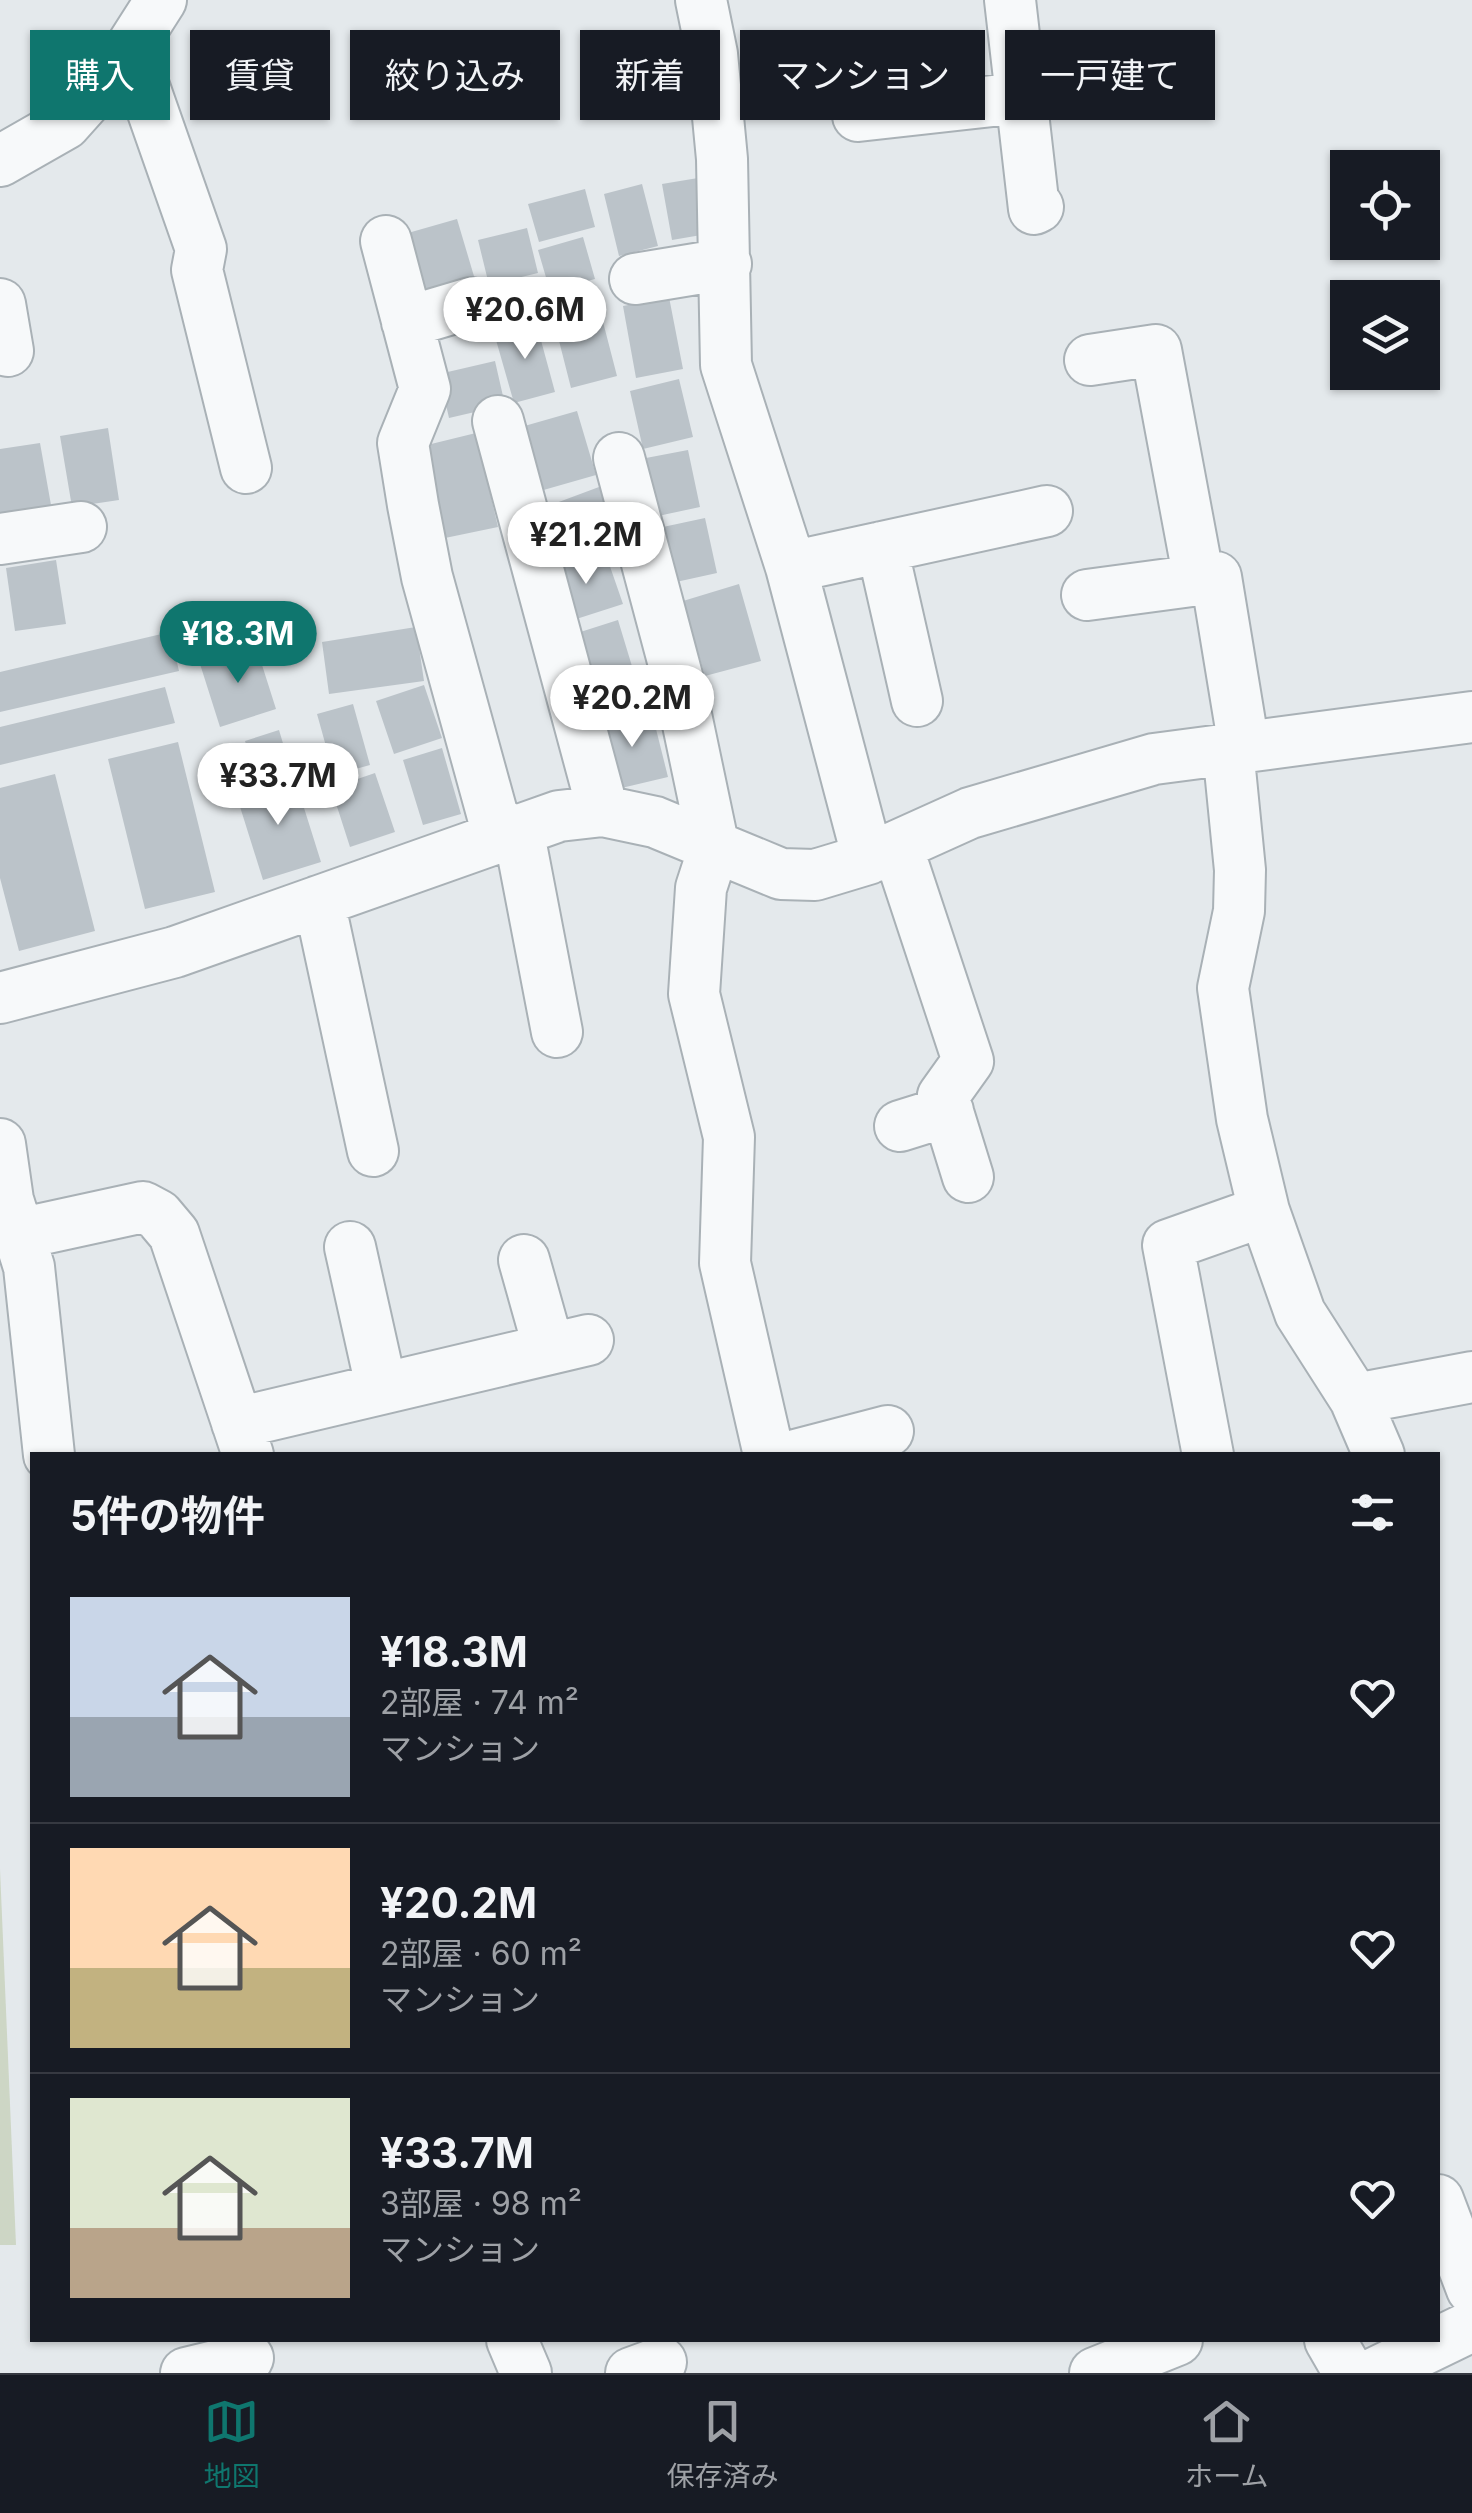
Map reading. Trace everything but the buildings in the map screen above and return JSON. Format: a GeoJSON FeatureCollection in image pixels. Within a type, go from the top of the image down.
{"type":"FeatureCollection","features":[{"type":"Feature","properties":{"kind":"street"},"geometry":{"type":"LineString","coordinates":[[142,30],[162,0]]}},
{"type":"Feature","properties":{"kind":"street"},"geometry":{"type":"LineString","coordinates":[[701,0],[712,54],[722,159],[726,365],[882,852],[968,1061],[944,1096],[968,1177]]}},
{"type":"Feature","properties":{"kind":"street"},"geometry":{"type":"LineString","coordinates":[[1010,0],[1013,30]]}},
{"type":"Feature","properties":{"kind":"street"},"geometry":{"type":"LineString","coordinates":[[0,161],[69,120]]}},
{"type":"Feature","properties":{"kind":"street"},"geometry":{"type":"LineString","coordinates":[[156,120],[201,249],[197,270],[246,468]]}},
{"type":"Feature","properties":{"kind":"street"},"geometry":{"type":"LineString","coordinates":[[1022,120],[1034,209],[1038,207]]}},
{"type":"Feature","properties":{"kind":"street"},"geometry":{"type":"LineString","coordinates":[[386,241],[425,389],[403,443],[427,577],[508,832],[557,1032]]}},
{"type":"Feature","properties":{"kind":"street"},"geometry":{"type":"LineString","coordinates":[[635,279],[726,264]]}},
{"type":"Feature","properties":{"kind":"street"},"geometry":{"type":"LineString","coordinates":[[407,322],[471,302]]}},
{"type":"Feature","properties":{"kind":"street"},"geometry":{"type":"LineString","coordinates":[[1090,360],[1156,350],[1199,580]]}},
{"type":"Feature","properties":{"kind":"street"},"geometry":{"type":"LineString","coordinates":[[498,421],[602,811]]}},
{"type":"Feature","properties":{"kind":"street"},"geometry":{"type":"LineString","coordinates":[[619,458],[681,691],[714,848],[701,888],[694,994],[729,1138],[725,1262],[768,1452]]}},
{"type":"Feature","properties":{"kind":"street"},"geometry":{"type":"LineString","coordinates":[[791,567],[1047,511]]}},
{"type":"Feature","properties":{"kind":"street"},"geometry":{"type":"LineString","coordinates":[[0,539],[81,527]]}},
{"type":"Feature","properties":{"kind":"street"},"geometry":{"type":"LineString","coordinates":[[882,546],[918,701]]}},
{"type":"Feature","properties":{"kind":"street"},"geometry":{"type":"LineString","coordinates":[[1087,595],[1216,578],[1236,748],[1240,884],[1239,911],[1223,988],[1242,1119],[1264,1212],[1300,1313],[1355,1398],[1378,1452]]}},
{"type":"Feature","properties":{"kind":"street"},"geometry":{"type":"LineString","coordinates":[[0,998],[176,952],[559,816],[602,811],[655,822],[782,874],[815,875],[882,852],[970,813],[1154,759],[1472,717]]}},
{"type":"Feature","properties":{"kind":"street"},"geometry":{"type":"LineString","coordinates":[[319,901],[372,1152]]}},
{"type":"Feature","properties":{"kind":"street"},"geometry":{"type":"LineString","coordinates":[[900,1126],[948,1111]]}},
{"type":"Feature","properties":{"kind":"street"},"geometry":{"type":"LineString","coordinates":[[0,1144],[8,1200],[29,1267],[49,1452]]}},
{"type":"Feature","properties":{"kind":"street"},"geometry":{"type":"LineString","coordinates":[[19,1234],[143,1207],[158,1215],[174,1234],[242,1439],[382,1386],[569,1344],[524,1260]]}},
{"type":"Feature","properties":{"kind":"street"},"geometry":{"type":"LineString","coordinates":[[1207,1452],[1168,1245],[1264,1212]]}},
{"type":"Feature","properties":{"kind":"street"},"geometry":{"type":"LineString","coordinates":[[350,1247],[382,1386]]}},
{"type":"Feature","properties":{"kind":"street"},"geometry":{"type":"LineString","coordinates":[[1355,1398],[1472,1378]]}},
{"type":"Feature","properties":{"kind":"street"},"geometry":{"type":"LineString","coordinates":[[808,1452],[888,1432]]}},
{"type":"Feature","properties":{"kind":"street"},"geometry":{"type":"LineString","coordinates":[[1440,2205],[1472,2290]]}},
{"type":"Feature","properties":{"kind":"street"},"geometry":{"type":"LineString","coordinates":[[1440,2342],[1472,2326]]}},
{"type":"Feature","properties":{"kind":"street"},"geometry":{"type":"LineString","coordinates":[[513,2342],[526,2373]]}},
{"type":"Feature","properties":{"kind":"street"},"geometry":{"type":"LineString","coordinates":[[1095,2373],[1172,2342]]}},
{"type":"Feature","properties":{"kind":"street"},"geometry":{"type":"LineString","coordinates":[[1331,2342],[1349,2373]]}},
{"type":"Feature","properties":{"kind":"street"},"geometry":{"type":"LineString","coordinates":[[1375,2373],[1439,2342]]}},
{"type":"Feature","properties":{"kind":"street"},"geometry":{"type":"LineString","coordinates":[[186,2373],[247,2357]]}},
{"type":"Feature","properties":{"kind":"green space"},"geometry":{"type":"Polygon","coordinates":[[[0,1869],[16,2245],[0,2245],[0,1869]]]}}]}
